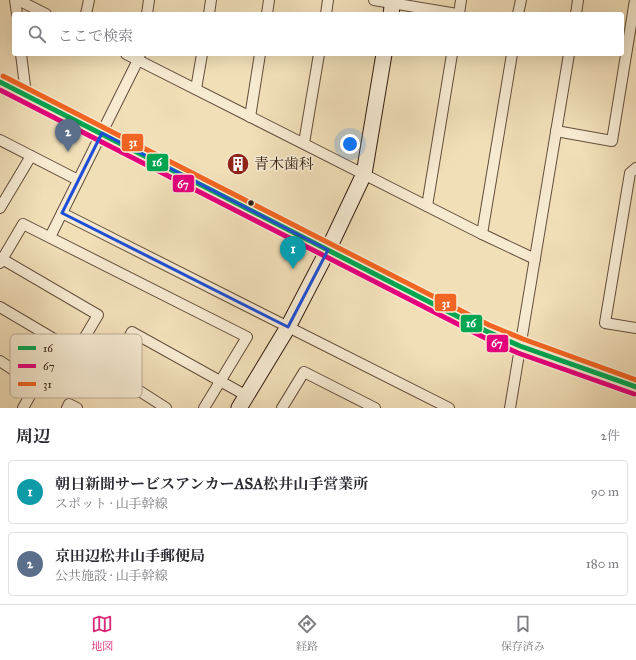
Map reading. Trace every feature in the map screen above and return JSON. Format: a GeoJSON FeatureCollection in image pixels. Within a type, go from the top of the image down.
{"type":"FeatureCollection","features":[{"type":"Feature","properties":{"kind":"street"},"geometry":{"type":"LineString","coordinates":[[15,0],[16,12]]}},
{"type":"Feature","properties":{"kind":"street"},"geometry":{"type":"LineString","coordinates":[[18,0],[42,12]]}},
{"type":"Feature","properties":{"kind":"street"},"geometry":{"type":"LineString","coordinates":[[86,12],[89,0]]}},
{"type":"Feature","properties":{"kind":"street"},"geometry":{"type":"LineString","coordinates":[[147,12],[149,0]]}},
{"type":"Feature","properties":{"kind":"street"},"geometry":{"type":"LineString","coordinates":[[209,12],[211,0]]}},
{"type":"Feature","properties":{"kind":"street"},"geometry":{"type":"LineString","coordinates":[[267,12],[270,0]]}},
{"type":"Feature","properties":{"kind":"street"},"geometry":{"type":"LineString","coordinates":[[326,12],[328,0]]}},
{"type":"Feature","properties":{"kind":"street"},"geometry":{"type":"LineString","coordinates":[[374,0],[392,6],[442,12]]}},
{"type":"Feature","properties":{"kind":"street"},"geometry":{"type":"LineString","coordinates":[[458,12],[461,0]]}},
{"type":"Feature","properties":{"kind":"street"},"geometry":{"type":"LineString","coordinates":[[518,12],[520,0]]}},
{"type":"Feature","properties":{"kind":"street"},"geometry":{"type":"LineString","coordinates":[[576,12],[578,0]]}},
{"type":"Feature","properties":{"kind":"street"},"geometry":{"type":"LineString","coordinates":[[625,42],[635,0]]}},
{"type":"Feature","properties":{"kind":"street"},"geometry":{"type":"LineString","coordinates":[[21,56],[26,94]]}},
{"type":"Feature","properties":{"kind":"street"},"geometry":{"type":"LineString","coordinates":[[196,89],[202,56]]}},
{"type":"Feature","properties":{"kind":"street"},"geometry":{"type":"LineString","coordinates":[[250,117],[260,56]]}},
{"type":"Feature","properties":{"kind":"street"},"geometry":{"type":"LineString","coordinates":[[304,143],[319,56]]}},
{"type":"Feature","properties":{"kind":"street"},"geometry":{"type":"LineString","coordinates":[[142,337],[221,380],[243,402],[288,327],[328,250],[364,174],[384,56]]}},
{"type":"Feature","properties":{"kind":"street"},"geometry":{"type":"LineString","coordinates":[[427,206],[452,56]]}},
{"type":"Feature","properties":{"kind":"street"},"geometry":{"type":"LineString","coordinates":[[482,234],[512,56]]}},
{"type":"Feature","properties":{"kind":"street"},"geometry":{"type":"LineString","coordinates":[[510,408],[569,56]]}},
{"type":"Feature","properties":{"kind":"street"},"geometry":{"type":"LineString","coordinates":[[556,131],[612,142],[623,56]]}},
{"type":"Feature","properties":{"kind":"street"},"geometry":{"type":"LineString","coordinates":[[50,237],[139,57],[250,117],[482,234],[535,259]]}},
{"type":"Feature","properties":{"kind":"street"},"geometry":{"type":"LineString","coordinates":[[0,82],[102,133],[455,316],[520,346],[636,387]]}},
{"type":"Feature","properties":{"kind":"street"},"geometry":{"type":"LineString","coordinates":[[0,140],[78,180]]}},
{"type":"Feature","properties":{"kind":"street"},"geometry":{"type":"LineString","coordinates":[[0,208],[31,156]]}},
{"type":"Feature","properties":{"kind":"street"},"geometry":{"type":"LineString","coordinates":[[636,168],[630,173],[605,323],[636,328]]}},
{"type":"Feature","properties":{"kind":"street"},"geometry":{"type":"LineString","coordinates":[[62,213],[449,408]]}},
{"type":"Feature","properties":{"kind":"street"},"geometry":{"type":"LineString","coordinates":[[87,334],[98,315],[1,261],[23,224],[247,337],[204,408]]}},
{"type":"Feature","properties":{"kind":"street"},"geometry":{"type":"LineString","coordinates":[[0,307],[46,334]]}},
{"type":"Feature","properties":{"kind":"street"},"geometry":{"type":"LineString","coordinates":[[0,361],[10,368]]}},
{"type":"Feature","properties":{"kind":"street"},"geometry":{"type":"LineString","coordinates":[[282,408],[304,372],[375,408]]}},
{"type":"Feature","properties":{"kind":"street"},"geometry":{"type":"LineString","coordinates":[[142,393],[166,408]]}},
{"type":"Feature","properties":{"kind":"street"},"geometry":{"type":"LineString","coordinates":[[23,408],[29,398]]}},
{"type":"Feature","properties":{"kind":"street"},"geometry":{"type":"LineString","coordinates":[[66,408],[69,404],[77,408]]}},
{"type":"Feature","properties":{"kind":"highlighted area"},"geometry":{"type":"Polygon","coordinates":[[[102,133],[328,250],[288,327],[62,213],[102,133]]]}},
{"type":"Feature","properties":{"kind":"transit line","name":"31"},"geometry":{"type":"LineString","coordinates":[[3,76],[489,325],[636,380]]}},
{"type":"Feature","properties":{"kind":"transit line","name":"16"},"geometry":{"type":"LineString","coordinates":[[0,82],[486,331],[520,346],[636,387]]}},
{"type":"Feature","properties":{"kind":"transit line","name":"67"},"geometry":{"type":"LineString","coordinates":[[0,90],[483,337],[518,353],[634,394]]}},
{"type":"Feature","properties":{"kind":"place","name":"京田辺松井山手郵便局"},"geometry":{"type":"Point","coordinates":[68,152]}},
{"type":"Feature","properties":{"kind":"place","name":"青木歯科"},"geometry":{"type":"Point","coordinates":[238,164]}},
{"type":"Feature","properties":{"kind":"place","name":"朝日新聞サービスアンカーASA松井山手営業所"},"geometry":{"type":"Point","coordinates":[293,269]}}]}
